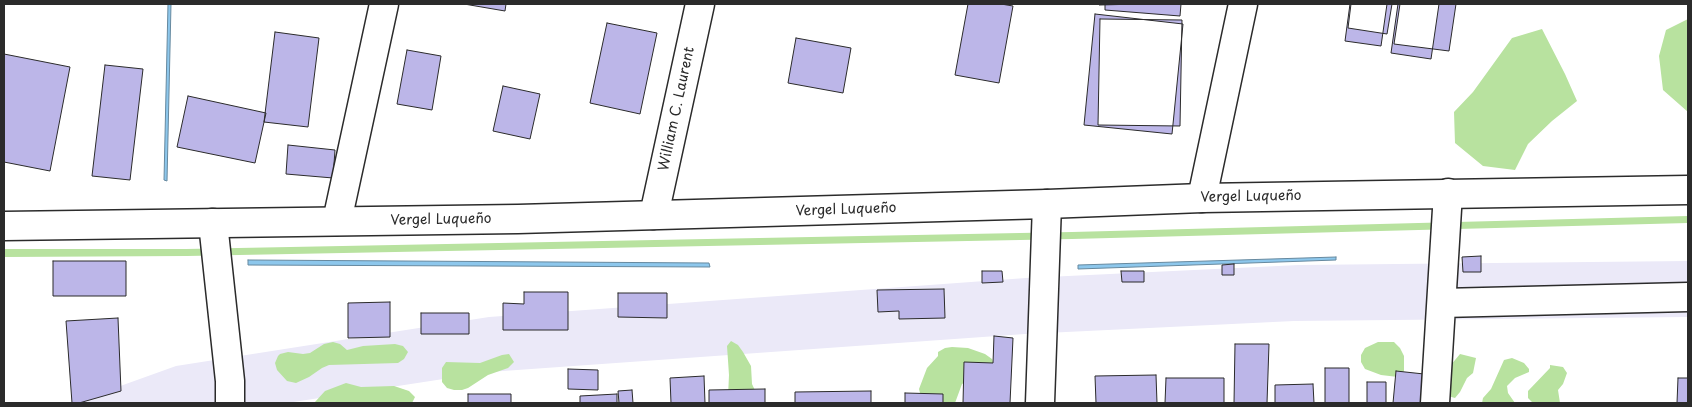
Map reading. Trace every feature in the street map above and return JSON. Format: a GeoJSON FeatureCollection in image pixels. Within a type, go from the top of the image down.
{"type":"FeatureCollection","features":[{"type":"Feature","properties":{"kind":"main road"},"geometry":{"type":"LineString","coordinates":[[337,221],[384,4]]}},
{"type":"Feature","properties":{"kind":"main road","name":"William C. Laurent"},"geometry":{"type":"LineString","coordinates":[[654,215],[700,4]]}},
{"type":"Feature","properties":{"kind":"main road"},"geometry":{"type":"LineString","coordinates":[[1202,198],[1243,4]]}},
{"type":"Feature","properties":{"kind":"main road","name":"Vergel Luqueño"},"geometry":{"type":"LineString","coordinates":[[4,226],[654,215],[1202,198],[1688,190]]}},
{"type":"Feature","properties":{"kind":"main road"},"geometry":{"type":"LineString","coordinates":[[1435,403],[1448,193]]}},
{"type":"Feature","properties":{"kind":"main road"},"geometry":{"type":"LineString","coordinates":[[1040,403],[1047,204]]}},
{"type":"Feature","properties":{"kind":"main road"},"geometry":{"type":"LineString","coordinates":[[213,223],[230,381],[230,403]]}},
{"type":"Feature","properties":{"kind":"main road"},"geometry":{"type":"LineString","coordinates":[[1442,303],[1688,297]]}},
{"type":"Feature","properties":{"kind":"shaded area"},"geometry":{"type":"Polygon","coordinates":[[[1688,261],[1688,317],[1294,321],[1025,334],[489,372],[287,403],[73,403],[176,366],[489,317],[1026,278],[1299,265],[1688,261]]]}},
{"type":"Feature","properties":{"kind":"green space"},"geometry":{"type":"Polygon","coordinates":[[[1688,19],[1688,112],[1663,90],[1659,56],[1666,30],[1688,19]]]}},
{"type":"Feature","properties":{"kind":"green space"},"geometry":{"type":"Polygon","coordinates":[[[1542,29],[1577,101],[1528,144],[1515,170],[1483,166],[1455,143],[1454,112],[1473,92],[1512,38],[1542,29]]]}},
{"type":"Feature","properties":{"kind":"green space"},"geometry":{"type":"Polygon","coordinates":[[[1688,216],[1688,223],[1072,239],[187,256],[4,257],[4,249],[186,249],[1072,232],[1688,216]]]}},
{"type":"Feature","properties":{"kind":"green space"},"geometry":{"type":"Polygon","coordinates":[[[731,341],[738,345],[751,366],[752,384],[761,403],[731,403],[728,397],[727,346],[731,341]]]}},
{"type":"Feature","properties":{"kind":"green space"},"geometry":{"type":"Polygon","coordinates":[[[333,342],[340,344],[347,350],[363,346],[395,344],[403,346],[408,352],[404,359],[398,363],[329,365],[296,383],[287,381],[277,370],[275,363],[280,354],[288,352],[310,353],[324,344],[333,342]]]}},
{"type":"Feature","properties":{"kind":"green space"},"geometry":{"type":"Polygon","coordinates":[[[1378,342],[1394,342],[1400,348],[1404,356],[1404,371],[1398,377],[1381,375],[1365,369],[1361,362],[1361,355],[1365,348],[1378,342]]]}},
{"type":"Feature","properties":{"kind":"green space"},"geometry":{"type":"Polygon","coordinates":[[[952,347],[968,348],[985,354],[992,359],[994,366],[962,384],[955,403],[926,403],[921,397],[919,389],[927,368],[938,356],[938,352],[952,347]]]}},
{"type":"Feature","properties":{"kind":"green space"},"geometry":{"type":"Polygon","coordinates":[[[509,354],[514,362],[508,368],[488,375],[468,388],[454,390],[447,388],[442,382],[442,368],[446,362],[480,363],[509,354]]]}},
{"type":"Feature","properties":{"kind":"green space"},"geometry":{"type":"Polygon","coordinates":[[[1460,354],[1476,358],[1473,373],[1467,378],[1455,398],[1448,396],[1450,366],[1460,354]]]}},
{"type":"Feature","properties":{"kind":"green space"},"geometry":{"type":"Polygon","coordinates":[[[1512,358],[1524,363],[1529,369],[1529,372],[1515,378],[1507,386],[1508,393],[1515,403],[1482,403],[1483,398],[1491,389],[1504,360],[1512,358]]]}},
{"type":"Feature","properties":{"kind":"green space"},"geometry":{"type":"Polygon","coordinates":[[[1550,365],[1563,367],[1567,373],[1563,384],[1558,390],[1560,403],[1533,403],[1528,398],[1528,391],[1550,368],[1550,365]]]}},
{"type":"Feature","properties":{"kind":"green space"},"geometry":{"type":"Polygon","coordinates":[[[346,383],[361,387],[394,386],[409,391],[415,397],[412,403],[310,403],[315,402],[325,391],[346,383]]]}},
{"type":"Feature","properties":{"kind":"water"},"geometry":{"type":"Polygon","coordinates":[[[168,4],[171,4],[167,181],[164,180],[168,4]]]}},
{"type":"Feature","properties":{"kind":"water"},"geometry":{"type":"Polygon","coordinates":[[[1336,257],[1336,260],[1078,269],[1078,265],[1336,257]]]}},
{"type":"Feature","properties":{"kind":"water"},"geometry":{"type":"Polygon","coordinates":[[[248,260],[709,263],[710,267],[248,265],[248,260]]]}},
{"type":"Feature","properties":{"kind":"building"},"geometry":{"type":"Polygon","coordinates":[[[464,4],[506,4],[505,11],[464,4]]]}},
{"type":"Feature","properties":{"kind":"building"},"geometry":{"type":"Polygon","coordinates":[[[968,4],[1013,6],[999,83],[955,75],[968,4]]]}},
{"type":"Feature","properties":{"kind":"building"},"geometry":{"type":"Polygon","coordinates":[[[1099,4],[1139,4],[1099,5],[1099,4]]]}},
{"type":"Feature","properties":{"kind":"building"},"geometry":{"type":"Polygon","coordinates":[[[1105,4],[1181,4],[1180,16],[1105,10],[1105,4]]]}},
{"type":"Feature","properties":{"kind":"building"},"geometry":{"type":"Polygon","coordinates":[[[1350,4],[1387,4],[1381,46],[1345,41],[1350,4]]]}},
{"type":"Feature","properties":{"kind":"building"},"geometry":{"type":"Polygon","coordinates":[[[1351,4],[1392,4],[1387,34],[1348,28],[1351,4]]]}},
{"type":"Feature","properties":{"kind":"building"},"geometry":{"type":"Polygon","coordinates":[[[1398,4],[1439,4],[1431,59],[1391,53],[1398,4]]]}},
{"type":"Feature","properties":{"kind":"building"},"geometry":{"type":"Polygon","coordinates":[[[1400,4],[1456,4],[1449,51],[1394,44],[1400,4]]]}},
{"type":"Feature","properties":{"kind":"building"},"geometry":{"type":"Polygon","coordinates":[[[1095,14],[1183,24],[1172,134],[1084,125],[1095,14]]]}},
{"type":"Feature","properties":{"kind":"building"},"geometry":{"type":"Polygon","coordinates":[[[1100,19],[1182,20],[1180,126],[1098,125],[1100,19]]]}},
{"type":"Feature","properties":{"kind":"building"},"geometry":{"type":"Polygon","coordinates":[[[607,23],[657,33],[640,114],[590,103],[607,23]]]}},
{"type":"Feature","properties":{"kind":"building"},"geometry":{"type":"Polygon","coordinates":[[[275,32],[319,38],[308,127],[264,122],[275,32]]]}},
{"type":"Feature","properties":{"kind":"building"},"geometry":{"type":"Polygon","coordinates":[[[796,38],[851,48],[843,93],[788,83],[796,38]]]}},
{"type":"Feature","properties":{"kind":"building"},"geometry":{"type":"Polygon","coordinates":[[[407,50],[441,56],[432,110],[397,104],[407,50]]]}},
{"type":"Feature","properties":{"kind":"building"},"geometry":{"type":"Polygon","coordinates":[[[4,54],[70,67],[50,171],[4,162],[4,54]]]}},
{"type":"Feature","properties":{"kind":"building"},"geometry":{"type":"Polygon","coordinates":[[[105,65],[143,69],[130,180],[92,176],[105,65]]]}},
{"type":"Feature","properties":{"kind":"building"},"geometry":{"type":"Polygon","coordinates":[[[503,86],[540,94],[530,139],[493,131],[503,86]]]}},
{"type":"Feature","properties":{"kind":"building"},"geometry":{"type":"Polygon","coordinates":[[[188,96],[266,113],[255,163],[177,147],[188,96]]]}},
{"type":"Feature","properties":{"kind":"building"},"geometry":{"type":"Polygon","coordinates":[[[288,145],[335,150],[333,178],[286,174],[288,145]]]}},
{"type":"Feature","properties":{"kind":"building"},"geometry":{"type":"Polygon","coordinates":[[[1481,256],[1481,272],[1463,272],[1462,257],[1481,256]]]}},
{"type":"Feature","properties":{"kind":"building"},"geometry":{"type":"Polygon","coordinates":[[[53,261],[126,261],[126,296],[53,296],[53,261]]]}},
{"type":"Feature","properties":{"kind":"building"},"geometry":{"type":"Polygon","coordinates":[[[1234,264],[1234,275],[1222,275],[1222,265],[1234,264]]]}},
{"type":"Feature","properties":{"kind":"building"},"geometry":{"type":"Polygon","coordinates":[[[982,271],[1002,271],[1003,282],[982,283],[982,271]]]}},
{"type":"Feature","properties":{"kind":"building"},"geometry":{"type":"Polygon","coordinates":[[[1121,271],[1144,271],[1144,282],[1122,282],[1121,271]]]}},
{"type":"Feature","properties":{"kind":"building"},"geometry":{"type":"Polygon","coordinates":[[[944,289],[945,318],[899,319],[899,311],[878,312],[877,290],[944,289]]]}},
{"type":"Feature","properties":{"kind":"building"},"geometry":{"type":"Polygon","coordinates":[[[524,292],[568,292],[568,330],[503,330],[503,303],[524,304],[524,292]]]}},
{"type":"Feature","properties":{"kind":"building"},"geometry":{"type":"Polygon","coordinates":[[[618,293],[667,293],[667,318],[618,317],[618,293]]]}},
{"type":"Feature","properties":{"kind":"building"},"geometry":{"type":"Polygon","coordinates":[[[390,302],[390,337],[348,338],[348,303],[390,302]]]}},
{"type":"Feature","properties":{"kind":"building"},"geometry":{"type":"Polygon","coordinates":[[[421,313],[469,313],[469,334],[421,334],[421,313]]]}},
{"type":"Feature","properties":{"kind":"building"},"geometry":{"type":"Polygon","coordinates":[[[118,318],[121,391],[79,403],[72,403],[66,321],[118,318]]]}},
{"type":"Feature","properties":{"kind":"building"},"geometry":{"type":"Polygon","coordinates":[[[994,336],[1013,338],[1010,403],[963,403],[964,362],[993,363],[994,336]]]}},
{"type":"Feature","properties":{"kind":"building"},"geometry":{"type":"Polygon","coordinates":[[[1235,344],[1269,344],[1267,403],[1234,403],[1235,344]]]}},
{"type":"Feature","properties":{"kind":"building"},"geometry":{"type":"Polygon","coordinates":[[[1325,368],[1349,368],[1349,403],[1325,403],[1325,368]]]}},
{"type":"Feature","properties":{"kind":"building"},"geometry":{"type":"Polygon","coordinates":[[[568,369],[598,370],[598,390],[568,389],[568,369]]]}},
{"type":"Feature","properties":{"kind":"building"},"geometry":{"type":"Polygon","coordinates":[[[1396,371],[1424,374],[1421,403],[1393,403],[1396,371]]]}},
{"type":"Feature","properties":{"kind":"building"},"geometry":{"type":"Polygon","coordinates":[[[1156,375],[1157,403],[1096,403],[1095,376],[1156,375]]]}},
{"type":"Feature","properties":{"kind":"building"},"geometry":{"type":"Polygon","coordinates":[[[704,376],[705,403],[671,403],[670,378],[704,376]]]}},
{"type":"Feature","properties":{"kind":"building"},"geometry":{"type":"Polygon","coordinates":[[[1166,378],[1224,378],[1224,403],[1165,403],[1166,378]]]}},
{"type":"Feature","properties":{"kind":"building"},"geometry":{"type":"Polygon","coordinates":[[[1678,378],[1688,378],[1688,403],[1677,403],[1678,378]]]}},
{"type":"Feature","properties":{"kind":"building"},"geometry":{"type":"Polygon","coordinates":[[[1367,382],[1386,382],[1386,403],[1367,403],[1367,382]]]}},
{"type":"Feature","properties":{"kind":"building"},"geometry":{"type":"Polygon","coordinates":[[[1313,384],[1314,403],[1275,403],[1275,385],[1313,384]]]}},
{"type":"Feature","properties":{"kind":"building"},"geometry":{"type":"Polygon","coordinates":[[[765,389],[765,403],[709,403],[709,390],[765,389]]]}},
{"type":"Feature","properties":{"kind":"building"},"geometry":{"type":"Polygon","coordinates":[[[632,390],[633,403],[619,403],[618,391],[632,390]]]}},
{"type":"Feature","properties":{"kind":"building"},"geometry":{"type":"Polygon","coordinates":[[[871,391],[871,403],[795,403],[795,392],[871,391]]]}},
{"type":"Feature","properties":{"kind":"building"},"geometry":{"type":"Polygon","coordinates":[[[905,393],[943,394],[943,403],[905,403],[905,393]]]}},
{"type":"Feature","properties":{"kind":"building"},"geometry":{"type":"Polygon","coordinates":[[[468,394],[511,394],[511,403],[468,403],[468,394]]]}},
{"type":"Feature","properties":{"kind":"building"},"geometry":{"type":"Polygon","coordinates":[[[617,394],[617,403],[580,403],[580,396],[617,394]]]}}]}
